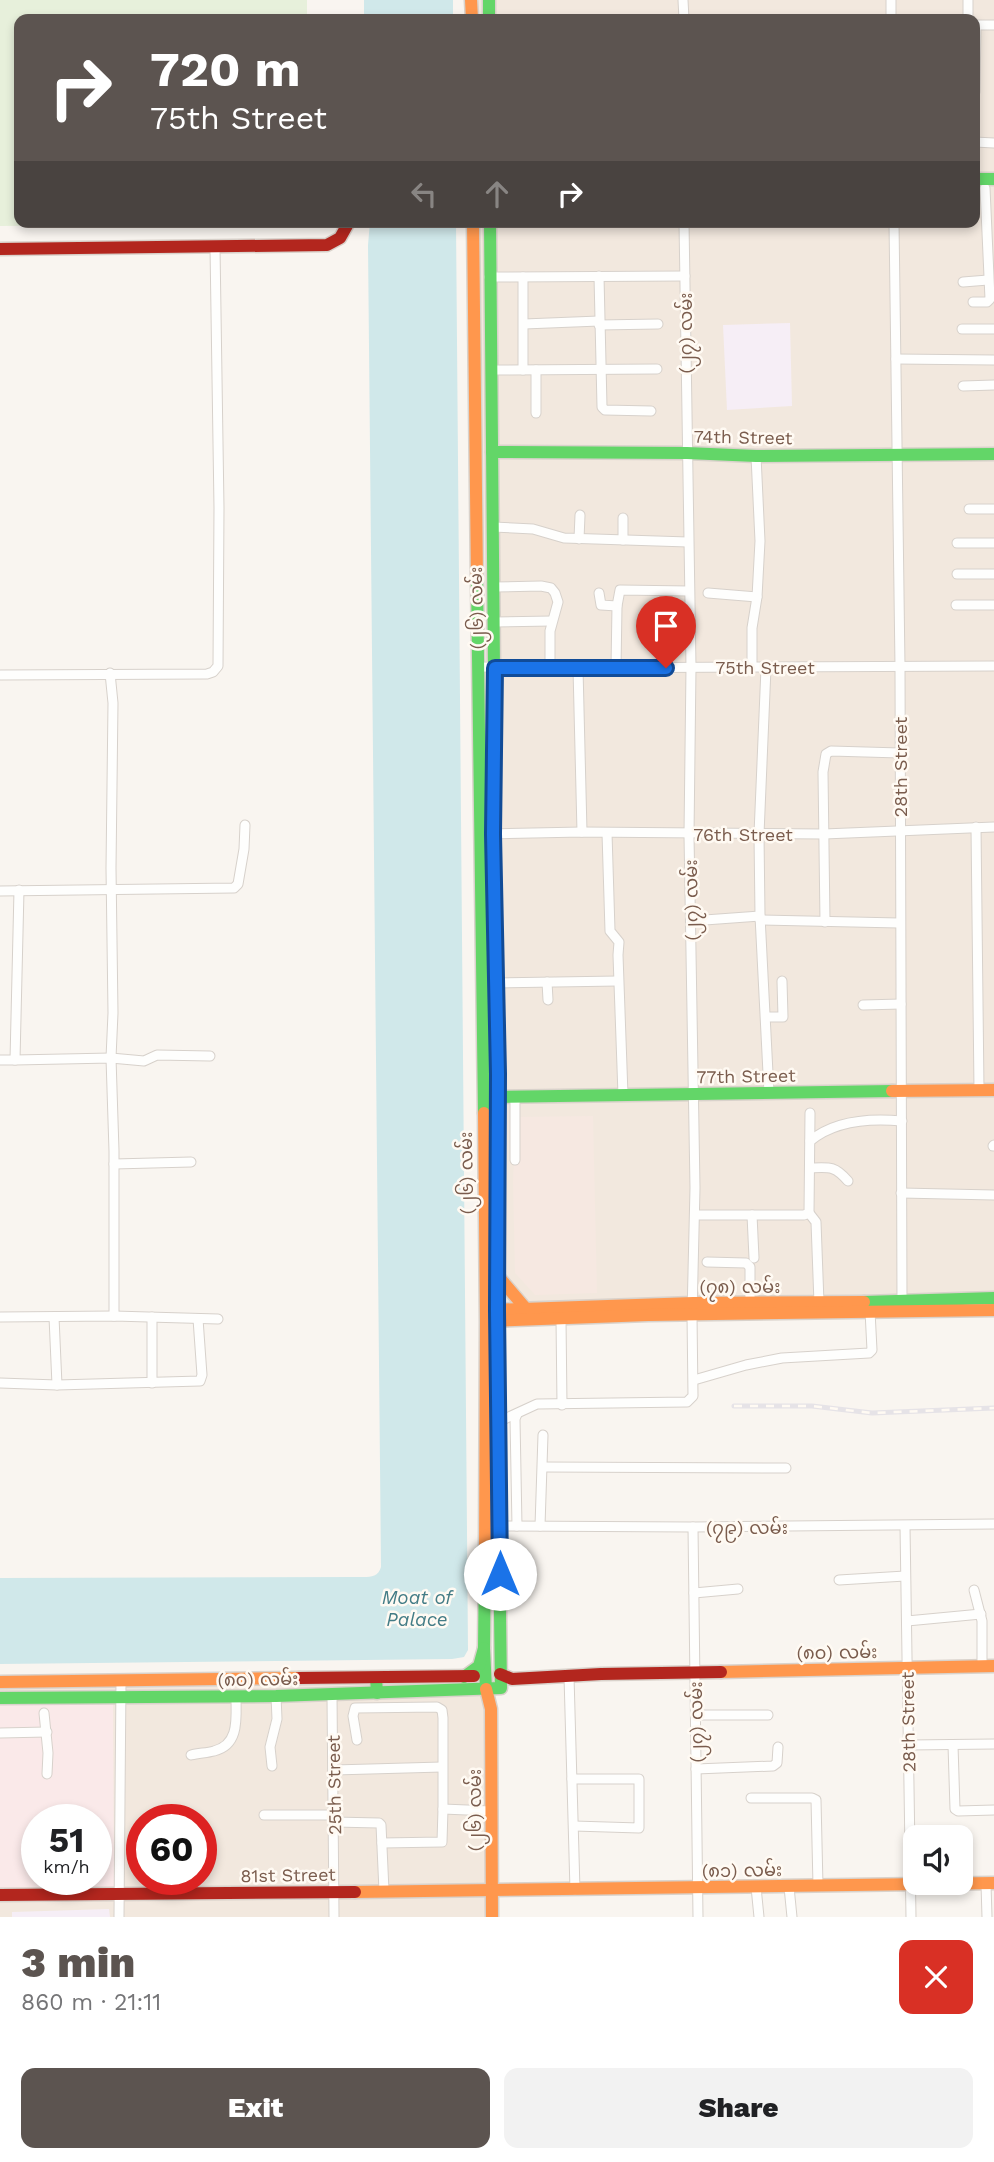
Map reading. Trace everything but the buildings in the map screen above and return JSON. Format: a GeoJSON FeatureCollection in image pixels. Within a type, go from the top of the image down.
{"type":"FeatureCollection","features":[{"type":"Feature","properties":{"kind":"main road"},"geometry":{"type":"LineString","coordinates":[[0,249],[332,244],[340,238],[346,228]]}},
{"type":"Feature","properties":{"kind":"main road","name":"(၂၆) လမ်း"},"geometry":{"type":"LineString","coordinates":[[473,228],[478,667],[497,983],[498,1276],[491,1316],[498,1422],[499,1526],[506,1676],[501,1688]]}},
{"type":"Feature","properties":{"kind":"main road","name":"(၂၆) လမ်း"},"geometry":{"type":"LineString","coordinates":[[489,228],[495,668],[487,834],[491,1316],[484,1648],[486,1689],[490,1703],[492,1917]]}},
{"type":"Feature","properties":{"kind":"main road","name":"74th Street"},"geometry":{"type":"LineString","coordinates":[[492,452],[756,456],[994,454]]}},
{"type":"Feature","properties":{"kind":"main road","name":"77th Street"},"geometry":{"type":"LineString","coordinates":[[498,1097],[994,1090]]}},
{"type":"Feature","properties":{"kind":"main road"},"geometry":{"type":"LineString","coordinates":[[498,1276],[526,1309]]}},
{"type":"Feature","properties":{"kind":"main road","name":"(၇၈) လမ်း"},"geometry":{"type":"LineString","coordinates":[[491,1316],[526,1309],[870,1311],[902,1305],[994,1298]]}},
{"type":"Feature","properties":{"kind":"main road","name":"(၇၈) လမ်း"},"geometry":{"type":"LineString","coordinates":[[491,1316],[561,1319],[750,1303],[902,1305],[994,1310]]}},
{"type":"Feature","properties":{"kind":"main road"},"geometry":{"type":"LineString","coordinates":[[464,1677],[481,1666],[484,1648]]}},
{"type":"Feature","properties":{"kind":"main road","name":"(၈၀) လမ်း"},"geometry":{"type":"LineString","coordinates":[[0,1682],[464,1677],[485,1674],[569,1676],[988,1666]]}},
{"type":"Feature","properties":{"kind":"main road"},"geometry":{"type":"LineString","coordinates":[[376,1678],[377,1693]]}},
{"type":"Feature","properties":{"kind":"main road"},"geometry":{"type":"LineString","coordinates":[[490,1703],[501,1688]]}},
{"type":"Feature","properties":{"kind":"main road","name":"(၈၀) လမ်း"},"geometry":{"type":"LineString","coordinates":[[0,1698],[236,1697],[501,1688]]}},
{"type":"Feature","properties":{"kind":"main road","name":"(၈၁) လမ်း"},"geometry":{"type":"LineString","coordinates":[[491,1891],[903,1885]]}},
{"type":"Feature","properties":{"kind":"main road","name":"81st Street"},"geometry":{"type":"LineString","coordinates":[[0,1895],[491,1891]]}},
{"type":"Feature","properties":{"kind":"street"},"geometry":{"type":"LineString","coordinates":[[973,302],[991,302],[988,281],[987,186]]}},
{"type":"Feature","properties":{"kind":"street","name":"(၂၇) လမ်း"},"geometry":{"type":"LineString","coordinates":[[684,228],[691,667],[689,835],[695,1215],[692,1309],[694,1380]]}},
{"type":"Feature","properties":{"kind":"street","name":"28th Street"},"geometry":{"type":"LineString","coordinates":[[894,228],[900,667],[902,1305]]}},
{"type":"Feature","properties":{"kind":"street"},"geometry":{"type":"LineString","coordinates":[[0,675],[208,674],[218,666],[219,508],[215,247]]}},
{"type":"Feature","properties":{"kind":"street"},"geometry":{"type":"LineString","coordinates":[[523,276],[523,370]]}},
{"type":"Feature","properties":{"kind":"street"},"geometry":{"type":"LineString","coordinates":[[599,276],[602,407],[605,410],[651,411]]}},
{"type":"Feature","properties":{"kind":"street"},"geometry":{"type":"LineString","coordinates":[[489,277],[685,276]]}},
{"type":"Feature","properties":{"kind":"street"},"geometry":{"type":"LineString","coordinates":[[964,282],[988,281]]}},
{"type":"Feature","properties":{"kind":"street"},"geometry":{"type":"LineString","coordinates":[[524,324],[659,324]]}},
{"type":"Feature","properties":{"kind":"street"},"geometry":{"type":"LineString","coordinates":[[962,329],[994,329]]}},
{"type":"Feature","properties":{"kind":"street"},"geometry":{"type":"LineString","coordinates":[[896,359],[994,359]]}},
{"type":"Feature","properties":{"kind":"street"},"geometry":{"type":"LineString","coordinates":[[491,370],[657,369]]}},
{"type":"Feature","properties":{"kind":"street"},"geometry":{"type":"LineString","coordinates":[[536,370],[536,413]]}},
{"type":"Feature","properties":{"kind":"street"},"geometry":{"type":"LineString","coordinates":[[963,386],[994,385]]}},
{"type":"Feature","properties":{"kind":"street"},"geometry":{"type":"LineString","coordinates":[[752,667],[752,628],[757,597],[760,541],[756,456]]}},
{"type":"Feature","properties":{"kind":"street"},"geometry":{"type":"LineString","coordinates":[[968,509],[994,509]]}},
{"type":"Feature","properties":{"kind":"street"},"geometry":{"type":"LineString","coordinates":[[579,539],[580,515]]}},
{"type":"Feature","properties":{"kind":"street"},"geometry":{"type":"LineString","coordinates":[[623,517],[623,540]]}},
{"type":"Feature","properties":{"kind":"street"},"geometry":{"type":"LineString","coordinates":[[493,527],[533,530],[564,538],[688,542]]}},
{"type":"Feature","properties":{"kind":"street"},"geometry":{"type":"LineString","coordinates":[[957,544],[994,543]]}},
{"type":"Feature","properties":{"kind":"street"},"geometry":{"type":"LineString","coordinates":[[957,574],[994,574]]}},
{"type":"Feature","properties":{"kind":"street"},"geometry":{"type":"LineString","coordinates":[[494,587],[551,588],[558,602],[552,621],[550,668]]}},
{"type":"Feature","properties":{"kind":"street"},"geometry":{"type":"LineString","coordinates":[[616,668],[617,606],[620,590],[689,591]]}},
{"type":"Feature","properties":{"kind":"street"},"geometry":{"type":"LineString","coordinates":[[599,593],[600,605],[617,606]]}},
{"type":"Feature","properties":{"kind":"street"},"geometry":{"type":"LineString","coordinates":[[708,593],[757,597]]}},
{"type":"Feature","properties":{"kind":"street"},"geometry":{"type":"LineString","coordinates":[[956,605],[994,605]]}},
{"type":"Feature","properties":{"kind":"street"},"geometry":{"type":"LineString","coordinates":[[494,622],[552,621]]}},
{"type":"Feature","properties":{"kind":"street","name":"75th Street"},"geometry":{"type":"LineString","coordinates":[[478,667],[994,666]]}},
{"type":"Feature","properties":{"kind":"street"},"geometry":{"type":"LineString","coordinates":[[766,667],[759,834],[760,918],[769,1093]]}},
{"type":"Feature","properties":{"kind":"street"},"geometry":{"type":"LineString","coordinates":[[578,668],[582,832]]}},
{"type":"Feature","properties":{"kind":"street"},"geometry":{"type":"LineString","coordinates":[[110,673],[113,702],[111,1058],[114,1316]]}},
{"type":"Feature","properties":{"kind":"street"},"geometry":{"type":"LineString","coordinates":[[825,922],[823,772],[826,754],[831,751],[900,753]]}},
{"type":"Feature","properties":{"kind":"street"},"geometry":{"type":"LineString","coordinates":[[0,891],[111,879],[234,888],[244,849],[245,825]]}},
{"type":"Feature","properties":{"kind":"street"},"geometry":{"type":"LineString","coordinates":[[976,827],[979,1090]]}},
{"type":"Feature","properties":{"kind":"street","name":"76th Street"},"geometry":{"type":"LineString","coordinates":[[487,834],[824,834],[994,827]]}},
{"type":"Feature","properties":{"kind":"street"},"geometry":{"type":"LineString","coordinates":[[607,833],[611,931],[620,942],[618,981],[623,1095]]}},
{"type":"Feature","properties":{"kind":"street"},"geometry":{"type":"LineString","coordinates":[[15,1059],[19,890]]}},
{"type":"Feature","properties":{"kind":"street"},"geometry":{"type":"LineString","coordinates":[[691,921],[760,918],[899,923]]}},
{"type":"Feature","properties":{"kind":"street"},"geometry":{"type":"LineString","coordinates":[[497,983],[618,981]]}},
{"type":"Feature","properties":{"kind":"street"},"geometry":{"type":"LineString","coordinates":[[766,1017],[783,1017],[782,981]]}},
{"type":"Feature","properties":{"kind":"street"},"geometry":{"type":"LineString","coordinates":[[547,982],[548,1000]]}},
{"type":"Feature","properties":{"kind":"street"},"geometry":{"type":"LineString","coordinates":[[863,1005],[901,1004]]}},
{"type":"Feature","properties":{"kind":"street"},"geometry":{"type":"LineString","coordinates":[[0,1060],[144,1060],[157,1055],[209,1056]]}},
{"type":"Feature","properties":{"kind":"street"},"geometry":{"type":"LineString","coordinates":[[514,1097],[515,1160]]}},
{"type":"Feature","properties":{"kind":"street"},"geometry":{"type":"LineString","coordinates":[[810,1113],[809,1213],[816,1222],[819,1303]]}},
{"type":"Feature","properties":{"kind":"street"},"geometry":{"type":"LineString","coordinates":[[810,1141],[828,1128],[860,1121],[902,1121]]}},
{"type":"Feature","properties":{"kind":"street"},"geometry":{"type":"LineString","coordinates":[[114,1164],[191,1162]]}},
{"type":"Feature","properties":{"kind":"street"},"geometry":{"type":"LineString","coordinates":[[811,1168],[829,1167],[840,1172],[848,1181]]}},
{"type":"Feature","properties":{"kind":"street"},"geometry":{"type":"LineString","coordinates":[[901,1194],[994,1195]]}},
{"type":"Feature","properties":{"kind":"street"},"geometry":{"type":"LineString","coordinates":[[695,1215],[809,1213]]}},
{"type":"Feature","properties":{"kind":"street"},"geometry":{"type":"LineString","coordinates":[[752,1215],[754,1258]]}},
{"type":"Feature","properties":{"kind":"street"},"geometry":{"type":"LineString","coordinates":[[707,1262],[746,1263],[750,1266],[750,1303]]}},
{"type":"Feature","properties":{"kind":"street"},"geometry":{"type":"LineString","coordinates":[[498,1422],[537,1404],[687,1402],[693,1396],[694,1380],[746,1365],[782,1358],[869,1353],[873,1350],[870,1311]]}},
{"type":"Feature","properties":{"kind":"street"},"geometry":{"type":"LineString","coordinates":[[0,1317],[218,1319]]}},
{"type":"Feature","properties":{"kind":"street"},"geometry":{"type":"LineString","coordinates":[[54,1317],[57,1385]]}},
{"type":"Feature","properties":{"kind":"street"},"geometry":{"type":"LineString","coordinates":[[152,1317],[152,1383]]}},
{"type":"Feature","properties":{"kind":"street"},"geometry":{"type":"LineString","coordinates":[[0,1384],[196,1382],[202,1379],[198,1319]]}},
{"type":"Feature","properties":{"kind":"street"},"geometry":{"type":"LineString","coordinates":[[561,1319],[562,1405]]}},
{"type":"Feature","properties":{"kind":"street"},"geometry":{"type":"LineString","coordinates":[[517,1414],[517,1526]]}},
{"type":"Feature","properties":{"kind":"street"},"geometry":{"type":"LineString","coordinates":[[540,1526],[543,1435]]}},
{"type":"Feature","properties":{"kind":"street"},"geometry":{"type":"LineString","coordinates":[[543,1467],[786,1468]]}},
{"type":"Feature","properties":{"kind":"street","name":"(၇၉) လမ်း"},"geometry":{"type":"LineString","coordinates":[[499,1526],[994,1524]]}},
{"type":"Feature","properties":{"kind":"street","name":"28th Street"},"geometry":{"type":"LineString","coordinates":[[905,1526],[910,1825]]}},
{"type":"Feature","properties":{"kind":"street","name":"(၂၇) လမ်း"},"geometry":{"type":"LineString","coordinates":[[694,1527],[698,1917]]}},
{"type":"Feature","properties":{"kind":"street"},"geometry":{"type":"LineString","coordinates":[[839,1580],[905,1576]]}},
{"type":"Feature","properties":{"kind":"street"},"geometry":{"type":"LineString","coordinates":[[694,1593],[738,1589]]}},
{"type":"Feature","properties":{"kind":"street"},"geometry":{"type":"LineString","coordinates":[[975,1590],[988,1666]]}},
{"type":"Feature","properties":{"kind":"street"},"geometry":{"type":"LineString","coordinates":[[907,1621],[981,1614]]}},
{"type":"Feature","properties":{"kind":"street"},"geometry":{"type":"LineString","coordinates":[[569,1676],[575,1890]]}},
{"type":"Feature","properties":{"kind":"street"},"geometry":{"type":"LineString","coordinates":[[119,1917],[121,1681]]}},
{"type":"Feature","properties":{"kind":"street","name":"25th Street"},"geometry":{"type":"LineString","coordinates":[[332,1695],[334,1917]]}},
{"type":"Feature","properties":{"kind":"street"},"geometry":{"type":"LineString","coordinates":[[272,1766],[270,1747],[277,1719],[275,1696]]}},
{"type":"Feature","properties":{"kind":"street"},"geometry":{"type":"LineString","coordinates":[[191,1755],[224,1747],[232,1738],[235,1733],[236,1697]]}},
{"type":"Feature","properties":{"kind":"street"},"geometry":{"type":"LineString","coordinates":[[357,1740],[353,1716],[355,1709],[436,1707],[442,1710],[442,1842],[382,1843]]}},
{"type":"Feature","properties":{"kind":"street"},"geometry":{"type":"LineString","coordinates":[[44,1713],[47,1774]]}},
{"type":"Feature","properties":{"kind":"street"},"geometry":{"type":"LineString","coordinates":[[697,1715],[768,1715]]}},
{"type":"Feature","properties":{"kind":"street"},"geometry":{"type":"LineString","coordinates":[[0,1733],[47,1732]]}},
{"type":"Feature","properties":{"kind":"street"},"geometry":{"type":"LineString","coordinates":[[909,1745],[994,1744]]}},
{"type":"Feature","properties":{"kind":"street"},"geometry":{"type":"LineString","coordinates":[[953,1745],[955,1809],[994,1810]]}},
{"type":"Feature","properties":{"kind":"street"},"geometry":{"type":"LineString","coordinates":[[696,1769],[773,1766],[777,1763],[778,1747]]}},
{"type":"Feature","properties":{"kind":"street"},"geometry":{"type":"LineString","coordinates":[[334,1770],[442,1767]]}},
{"type":"Feature","properties":{"kind":"street"},"geometry":{"type":"LineString","coordinates":[[572,1779],[639,1779],[639,1828],[574,1826]]}},
{"type":"Feature","properties":{"kind":"street"},"geometry":{"type":"LineString","coordinates":[[751,1798],[816,1800],[818,1886]]}},
{"type":"Feature","properties":{"kind":"street"},"geometry":{"type":"LineString","coordinates":[[443,1810],[491,1811]]}},
{"type":"Feature","properties":{"kind":"street"},"geometry":{"type":"LineString","coordinates":[[264,1815],[380,1824],[384,1891]]}},
{"type":"Feature","properties":{"kind":"street"},"geometry":{"type":"LineString","coordinates":[[987,1917],[990,1884]]}},
{"type":"Feature","properties":{"kind":"street"},"geometry":{"type":"LineString","coordinates":[[757,1887],[759,1917]]}},
{"type":"Feature","properties":{"kind":"street"},"geometry":{"type":"LineString","coordinates":[[789,1887],[792,1917]]}},
{"type":"Feature","properties":{"kind":"street","name":"28th Street"},"geometry":{"type":"LineString","coordinates":[[910,1895],[911,1917]]}},
{"type":"Feature","properties":{"kind":"shaded area"},"geometry":{"type":"Polygon","coordinates":[[[477,0],[994,0],[994,1306],[495,1312],[480,228],[980,228],[980,14],[478,14],[477,0]]]}},
{"type":"Feature","properties":{"kind":"shaded area"},"geometry":{"type":"Polygon","coordinates":[[[790,323],[792,406],[727,410],[723,325],[790,323]]]}},
{"type":"Feature","properties":{"kind":"shaded area"},"geometry":{"type":"Polygon","coordinates":[[[593,1116],[597,1293],[535,1295],[515,1273],[513,1181],[516,1117],[593,1116]]]}},
{"type":"Feature","properties":{"kind":"shaded area"},"geometry":{"type":"Polygon","coordinates":[[[486,1678],[488,1917],[0,1917],[0,1683],[486,1678]]]}},
{"type":"Feature","properties":{"kind":"shaded area"},"geometry":{"type":"Polygon","coordinates":[[[113,1699],[114,1888],[112,1804],[21,1804],[21,1889],[0,1889],[0,1701],[113,1699]]]}},
{"type":"Feature","properties":{"kind":"shaded area"},"geometry":{"type":"Polygon","coordinates":[[[109,1909],[110,1917],[12,1917],[12,1912],[109,1909]]]}},
{"type":"Feature","properties":{"kind":"green space"},"geometry":{"type":"Polygon","coordinates":[[[0,0],[307,0],[307,14],[14,14],[14,226],[0,226],[0,0]]]}},
{"type":"Feature","properties":{"kind":"water"},"geometry":{"type":"Polygon","coordinates":[[[364,0],[453,0],[453,14],[364,14],[364,0]]]}},
{"type":"Feature","properties":{"kind":"water","name":"Moat of Palace"},"geometry":{"type":"Polygon","coordinates":[[[369,228],[456,228],[468,1650],[464,1657],[452,1659],[0,1664],[0,1578],[366,1577],[380,1571],[369,228]]]}},
{"type":"Feature","properties":{"kind":"railway"},"geometry":{"type":"LineString","coordinates":[[734,1406],[812,1406],[872,1413],[994,1408]]}},
{"type":"Feature","properties":{"kind":"traffic: fast"},"geometry":{"type":"LineString","coordinates":[[489,0],[489,14]]}},
{"type":"Feature","properties":{"kind":"traffic: fast"},"geometry":{"type":"LineString","coordinates":[[980,179],[994,179]]}},
{"type":"Feature","properties":{"kind":"traffic: fast"},"geometry":{"type":"LineString","coordinates":[[490,228],[493,847]]}},
{"type":"Feature","properties":{"kind":"traffic: fast"},"geometry":{"type":"LineString","coordinates":[[492,452],[756,456],[994,454]]}},
{"type":"Feature","properties":{"kind":"traffic: fast"},"geometry":{"type":"LineString","coordinates":[[477,580],[484,1113]]}},
{"type":"Feature","properties":{"kind":"traffic: fast"},"geometry":{"type":"LineString","coordinates":[[498,1097],[892,1091]]}},
{"type":"Feature","properties":{"kind":"traffic: fast"},"geometry":{"type":"LineString","coordinates":[[864,1302],[994,1298]]}},
{"type":"Feature","properties":{"kind":"traffic: fast"},"geometry":{"type":"LineString","coordinates":[[0,1698],[276,1696],[501,1688],[499,1540]]}},
{"type":"Feature","properties":{"kind":"traffic: fast"},"geometry":{"type":"LineString","coordinates":[[485,1556],[486,1689]]}},
{"type":"Feature","properties":{"kind":"traffic: fast"},"geometry":{"type":"LineString","coordinates":[[464,1677],[479,1666],[484,1648]]}},
{"type":"Feature","properties":{"kind":"traffic: fast"},"geometry":{"type":"LineString","coordinates":[[376,1678],[377,1693]]}},
{"type":"Feature","properties":{"kind":"traffic: slow"},"geometry":{"type":"LineString","coordinates":[[471,0],[472,14]]}},
{"type":"Feature","properties":{"kind":"traffic: slow"},"geometry":{"type":"LineString","coordinates":[[473,228],[477,580]]}},
{"type":"Feature","properties":{"kind":"traffic: slow"},"geometry":{"type":"LineString","coordinates":[[892,1091],[994,1090]]}},
{"type":"Feature","properties":{"kind":"traffic: slow"},"geometry":{"type":"LineString","coordinates":[[484,1113],[485,1556]]}},
{"type":"Feature","properties":{"kind":"traffic: slow"},"geometry":{"type":"LineString","coordinates":[[498,1162],[499,1540]]}},
{"type":"Feature","properties":{"kind":"traffic: slow"},"geometry":{"type":"LineString","coordinates":[[498,1276],[526,1309]]}},
{"type":"Feature","properties":{"kind":"traffic: slow"},"geometry":{"type":"LineString","coordinates":[[490,1310],[693,1303],[864,1302]]}},
{"type":"Feature","properties":{"kind":"traffic: slow"},"geometry":{"type":"LineString","coordinates":[[490,1321],[648,1315],[994,1310]]}},
{"type":"Feature","properties":{"kind":"traffic: slow"},"geometry":{"type":"LineString","coordinates":[[721,1672],[994,1666]]}},
{"type":"Feature","properties":{"kind":"traffic: slow"},"geometry":{"type":"LineString","coordinates":[[0,1682],[299,1678]]}},
{"type":"Feature","properties":{"kind":"traffic: slow"},"geometry":{"type":"LineString","coordinates":[[486,1689],[491,1709],[492,1917]]}},
{"type":"Feature","properties":{"kind":"traffic: slow"},"geometry":{"type":"LineString","coordinates":[[355,1892],[994,1883]]}},
{"type":"Feature","properties":{"kind":"traffic: jam"},"geometry":{"type":"LineString","coordinates":[[0,249],[327,245],[340,238],[346,228]]}},
{"type":"Feature","properties":{"kind":"traffic: jam"},"geometry":{"type":"LineString","coordinates":[[493,847],[498,1162]]}},
{"type":"Feature","properties":{"kind":"traffic: jam"},"geometry":{"type":"LineString","coordinates":[[500,1674],[512,1679],[721,1672]]}},
{"type":"Feature","properties":{"kind":"traffic: jam"},"geometry":{"type":"LineString","coordinates":[[299,1678],[474,1676]]}},
{"type":"Feature","properties":{"kind":"traffic: jam"},"geometry":{"type":"LineString","coordinates":[[0,1895],[355,1892]]}},
{"type":"Feature","properties":{"kind":"route"},"geometry":{"type":"LineString","coordinates":[[500,1574],[498,1074],[493,834],[495,668],[666,668]]}}]}
